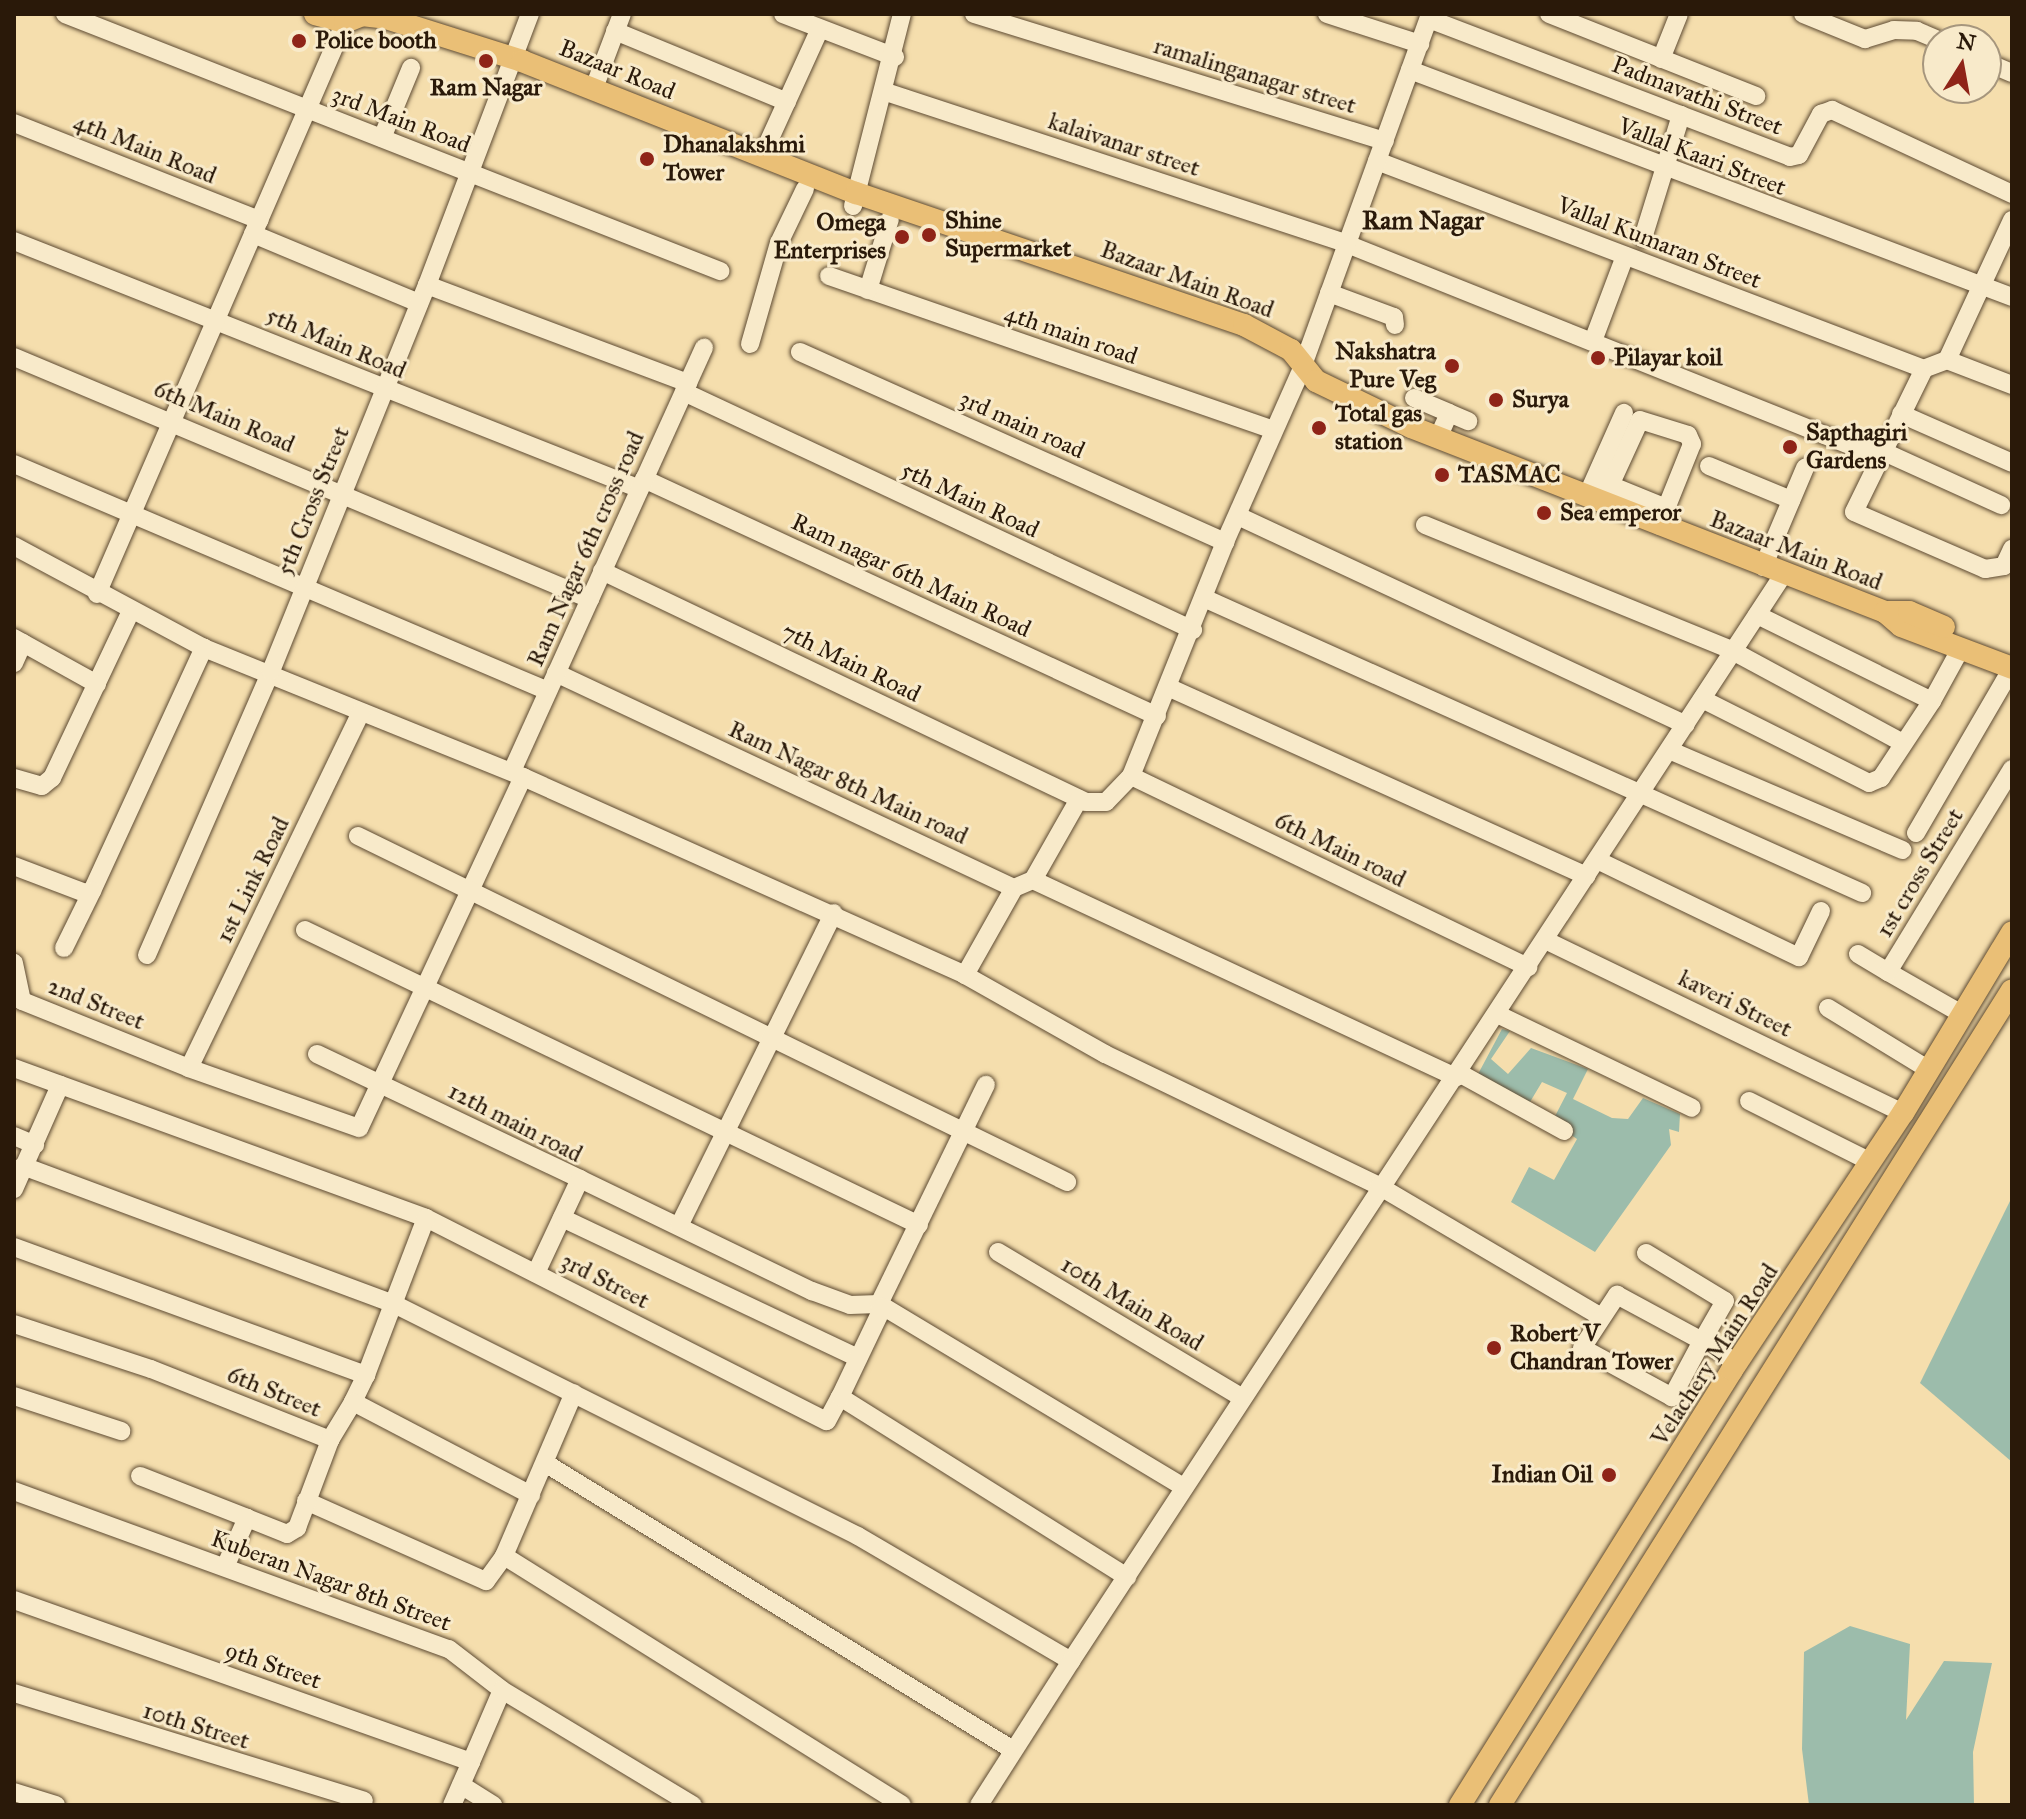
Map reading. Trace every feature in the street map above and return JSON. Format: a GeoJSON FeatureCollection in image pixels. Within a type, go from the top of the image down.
{"type":"FeatureCollection","features":[{"type":"Feature","properties":{"kind":"main road","name":"Bazaar Road"},"geometry":{"type":"LineString","coordinates":[[315,14],[355,16],[516,60],[762,156],[854,199]]}},
{"type":"Feature","properties":{"kind":"main road"},"geometry":{"type":"LineString","coordinates":[[516,60],[538,80],[805,189],[854,199],[890,219],[1298,363]]}},
{"type":"Feature","properties":{"kind":"main road","name":"Bazaar Main Road"},"geometry":{"type":"LineString","coordinates":[[854,199],[1244,325],[1282,344],[1298,363],[1337,393],[1438,438],[1662,517],[1773,571],[1885,612],[1901,626],[2012,668]]}},
{"type":"Feature","properties":{"kind":"main road"},"geometry":{"type":"LineString","coordinates":[[1885,612],[1909,612],[2012,655]]}},
{"type":"Feature","properties":{"kind":"main road","name":"Velachery Main Road"},"geometry":{"type":"LineString","coordinates":[[1460,1805],[1735,1367],[1903,1113],[1960,1013],[2012,932]]}},
{"type":"Feature","properties":{"kind":"main road"},"geometry":{"type":"LineString","coordinates":[[1500,1805],[2012,990]]}},
{"type":"Feature","properties":{"kind":"main road"},"geometry":{"type":"LineString","coordinates":[[1657,1493],[1686,1512]]}},
{"type":"Feature","properties":{"kind":"street","name":"3rd Main Road"},"geometry":{"type":"LineString","coordinates":[[65,14],[720,271]]}},
{"type":"Feature","properties":{"kind":"street","name":"5th Cross Street"},"geometry":{"type":"LineString","coordinates":[[147,955],[271,671],[427,285],[467,172],[516,60],[530,14]]}},
{"type":"Feature","properties":{"kind":"street"},"geometry":{"type":"LineString","coordinates":[[783,14],[895,57]]}},
{"type":"Feature","properties":{"kind":"street"},"geometry":{"type":"LineString","coordinates":[[854,199],[886,92],[902,14]]}},
{"type":"Feature","properties":{"kind":"street","name":"ramalinganagar street"},"geometry":{"type":"LineString","coordinates":[[974,14],[1385,141]]}},
{"type":"Feature","properties":{"kind":"street"},"geometry":{"type":"LineString","coordinates":[[1327,14],[1420,44]]}},
{"type":"Feature","properties":{"kind":"street"},"geometry":{"type":"LineString","coordinates":[[1549,14],[1756,96]]}},
{"type":"Feature","properties":{"kind":"street"},"geometry":{"type":"LineString","coordinates":[[1661,59],[1679,14]]}},
{"type":"Feature","properties":{"kind":"street"},"geometry":{"type":"LineString","coordinates":[[1803,14],[1865,39],[1894,30],[1922,36]]}},
{"type":"Feature","properties":{"kind":"street"},"geometry":{"type":"LineString","coordinates":[[97,594],[307,109],[355,16]]}},
{"type":"Feature","properties":{"kind":"street"},"geometry":{"type":"LineString","coordinates":[[965,975],[1014,888],[1033,880],[1079,799],[1101,804],[1131,776],[1170,688],[1225,542],[1329,293],[1430,16]]}},
{"type":"Feature","properties":{"kind":"street","name":"Padmavathi Street"},"geometry":{"type":"LineString","coordinates":[[1430,16],[1794,157],[1821,114],[1832,110],[2012,194]]}},
{"type":"Feature","properties":{"kind":"street"},"geometry":{"type":"LineString","coordinates":[[594,88],[618,23],[787,102]]}},
{"type":"Feature","properties":{"kind":"street"},"geometry":{"type":"LineString","coordinates":[[762,156],[820,29]]}},
{"type":"Feature","properties":{"kind":"street"},"geometry":{"type":"LineString","coordinates":[[382,138],[411,68]]}},
{"type":"Feature","properties":{"kind":"street","name":"Vallal Kaari Street"},"geometry":{"type":"LineString","coordinates":[[1410,70],[1665,169],[2012,297]]}},
{"type":"Feature","properties":{"kind":"street","name":"kalaivanar street"},"geometry":{"type":"LineString","coordinates":[[886,92],[1347,244],[1857,448],[1882,451],[2001,505]]}},
{"type":"Feature","properties":{"kind":"street"},"geometry":{"type":"LineString","coordinates":[[1643,238],[1681,115]]}},
{"type":"Feature","properties":{"kind":"street","name":"4th Main Road"},"geometry":{"type":"LineString","coordinates":[[14,123],[256,227],[419,303]]}},
{"type":"Feature","properties":{"kind":"street","name":"Vallal Kumaran Street"},"geometry":{"type":"LineString","coordinates":[[1377,161],[1924,369]]}},
{"type":"Feature","properties":{"kind":"street"},"geometry":{"type":"LineString","coordinates":[[750,344],[779,243],[805,189]]}},
{"type":"Feature","properties":{"kind":"street"},"geometry":{"type":"LineString","coordinates":[[861,288],[890,219]]}},
{"type":"Feature","properties":{"kind":"street"},"geometry":{"type":"LineString","coordinates":[[1947,360],[1979,285],[2012,220]]}},
{"type":"Feature","properties":{"kind":"street","name":"5th Main Road"},"geometry":{"type":"LineString","coordinates":[[14,241],[216,319],[385,390],[642,484]]}},
{"type":"Feature","properties":{"kind":"street"},"geometry":{"type":"LineString","coordinates":[[1593,341],[1625,256]]}},
{"type":"Feature","properties":{"kind":"street","name":"4th main road"},"geometry":{"type":"LineString","coordinates":[[829,276],[1273,430]]}},
{"type":"Feature","properties":{"kind":"street","name":"5th Main Road"},"geometry":{"type":"LineString","coordinates":[[427,285],[686,388],[1193,630]]}},
{"type":"Feature","properties":{"kind":"street"},"geometry":{"type":"LineString","coordinates":[[1329,293],[1394,317],[1395,325]]}},
{"type":"Feature","properties":{"kind":"street","name":"Ram Nagar 6th cross road"},"geometry":{"type":"LineString","coordinates":[[189,1068],[352,1128],[363,1125],[471,889],[548,691],[704,347]]}},
{"type":"Feature","properties":{"kind":"street","name":"3rd main road"},"geometry":{"type":"LineString","coordinates":[[800,352],[1225,542]]}},
{"type":"Feature","properties":{"kind":"street","name":"6th Main Road"},"geometry":{"type":"LineString","coordinates":[[14,357],[173,420],[590,599]]}},
{"type":"Feature","properties":{"kind":"street"},"geometry":{"type":"LineString","coordinates":[[2012,385],[1947,360],[1924,369],[1854,512],[1862,519],[1985,569],[2004,566],[2012,549]]}},
{"type":"Feature","properties":{"kind":"street"},"geometry":{"type":"LineString","coordinates":[[1414,398],[1468,421]]}},
{"type":"Feature","properties":{"kind":"street"},"geometry":{"type":"LineString","coordinates":[[1438,438],[1449,413]]}},
{"type":"Feature","properties":{"kind":"street"},"geometry":{"type":"LineString","coordinates":[[1901,414],[2012,463]]}},
{"type":"Feature","properties":{"kind":"street"},"geometry":{"type":"LineString","coordinates":[[1599,496],[1627,416]]}},
{"type":"Feature","properties":{"kind":"street"},"geometry":{"type":"LineString","coordinates":[[1599,496],[1640,420],[1688,435],[1692,444],[1662,517]]}},
{"type":"Feature","properties":{"kind":"street"},"geometry":{"type":"LineString","coordinates":[[14,464],[548,691]]}},
{"type":"Feature","properties":{"kind":"street"},"geometry":{"type":"LineString","coordinates":[[1709,466],[1791,500]]}},
{"type":"Feature","properties":{"kind":"street"},"geometry":{"type":"LineString","coordinates":[[982,1804],[1013,1750],[1241,1397],[1379,1186],[1458,1075],[1757,615],[1773,571],[1791,500],[1805,468]]}},
{"type":"Feature","properties":{"kind":"street","name":"Ram nagar 6th Main Road"},"geometry":{"type":"LineString","coordinates":[[642,484],[1157,716]]}},
{"type":"Feature","properties":{"kind":"street"},"geometry":{"type":"LineString","coordinates":[[1238,516],[1686,725]]}},
{"type":"Feature","properties":{"kind":"street"},"geometry":{"type":"LineString","coordinates":[[1425,525],[1734,651],[1903,743]]}},
{"type":"Feature","properties":{"kind":"street"},"geometry":{"type":"LineString","coordinates":[[14,546],[97,594],[204,648],[271,671],[361,712],[517,774],[834,913],[965,975],[1105,1054],[1379,1186],[1600,1316]]}},
{"type":"Feature","properties":{"kind":"street","name":"7th Main Road"},"geometry":{"type":"LineString","coordinates":[[602,571],[1079,799]]}},
{"type":"Feature","properties":{"kind":"street"},"geometry":{"type":"LineString","coordinates":[[1206,599],[1862,893]]}},
{"type":"Feature","properties":{"kind":"street"},"geometry":{"type":"LineString","coordinates":[[14,778],[42,786],[52,778],[131,611]]}},
{"type":"Feature","properties":{"kind":"street"},"geometry":{"type":"LineString","coordinates":[[1757,615],[1932,701]]}},
{"type":"Feature","properties":{"kind":"street"},"geometry":{"type":"LineString","coordinates":[[14,663],[18,640],[97,684]]}},
{"type":"Feature","properties":{"kind":"street"},"geometry":{"type":"LineString","coordinates":[[64,948],[204,648]]}},
{"type":"Feature","properties":{"kind":"street"},"geometry":{"type":"LineString","coordinates":[[1702,699],[1869,783],[1881,778],[1932,701],[1961,648]]}},
{"type":"Feature","properties":{"kind":"street"},"geometry":{"type":"LineString","coordinates":[[1916,833],[2012,668]]}},
{"type":"Feature","properties":{"kind":"street","name":"Ram Nagar 8th Main road"},"geometry":{"type":"LineString","coordinates":[[556,673],[1014,888]]}},
{"type":"Feature","properties":{"kind":"street"},"geometry":{"type":"LineString","coordinates":[[1170,688],[1799,957],[1821,911]]}},
{"type":"Feature","properties":{"kind":"street","name":"1st Link Road"},"geometry":{"type":"LineString","coordinates":[[189,1068],[361,712]]}},
{"type":"Feature","properties":{"kind":"street"},"geometry":{"type":"LineString","coordinates":[[1669,750],[1902,850]]}},
{"type":"Feature","properties":{"kind":"street","name":"1st cross Street"},"geometry":{"type":"LineString","coordinates":[[1960,1013],[1888,972],[2012,769]]}},
{"type":"Feature","properties":{"kind":"street","name":"6th Main road"},"geometry":{"type":"LineString","coordinates":[[1131,776],[1528,967]]}},
{"type":"Feature","properties":{"kind":"street"},"geometry":{"type":"LineString","coordinates":[[358,836],[1067,1182]]}},
{"type":"Feature","properties":{"kind":"street"},"geometry":{"type":"LineString","coordinates":[[14,866],[85,893],[92,891]]}},
{"type":"Feature","properties":{"kind":"street"},"geometry":{"type":"LineString","coordinates":[[1033,880],[1458,1075],[1564,1131]]}},
{"type":"Feature","properties":{"kind":"street"},"geometry":{"type":"LineString","coordinates":[[679,1226],[834,913]]}},
{"type":"Feature","properties":{"kind":"street"},"geometry":{"type":"LineString","coordinates":[[305,930],[725,1128],[919,1225]]}},
{"type":"Feature","properties":{"kind":"street","name":"kaveri Street"},"geometry":{"type":"LineString","coordinates":[[1545,940],[1903,1113]]}},
{"type":"Feature","properties":{"kind":"street"},"geometry":{"type":"LineString","coordinates":[[1858,954],[1888,972]]}},
{"type":"Feature","properties":{"kind":"street","name":"2nd Street"},"geometry":{"type":"LineString","coordinates":[[14,963],[22,1001],[189,1068]]}},
{"type":"Feature","properties":{"kind":"street"},"geometry":{"type":"LineString","coordinates":[[1828,1008],[1929,1070]]}},
{"type":"Feature","properties":{"kind":"street"},"geometry":{"type":"LineString","coordinates":[[1497,1014],[1692,1108]]}},
{"type":"Feature","properties":{"kind":"street","name":"12th main road"},"geometry":{"type":"LineString","coordinates":[[317,1054],[382,1082],[580,1179],[536,1273]]}},
{"type":"Feature","properties":{"kind":"street","name":"3rd Street"},"geometry":{"type":"LineString","coordinates":[[14,1068],[426,1218],[827,1421],[840,1397]]}},
{"type":"Feature","properties":{"kind":"street"},"geometry":{"type":"LineString","coordinates":[[14,1189],[60,1085]]}},
{"type":"Feature","properties":{"kind":"street"},"geometry":{"type":"LineString","coordinates":[[986,1085],[840,1397],[1127,1577]]}},
{"type":"Feature","properties":{"kind":"street"},"geometry":{"type":"LineString","coordinates":[[1749,1101],[1871,1162]]}},
{"type":"Feature","properties":{"kind":"street"},"geometry":{"type":"LineString","coordinates":[[14,1136],[35,1145]]}},
{"type":"Feature","properties":{"kind":"street"},"geometry":{"type":"LineString","coordinates":[[23,1166],[392,1303],[858,1536],[1071,1661]]}},
{"type":"Feature","properties":{"kind":"street"},"geometry":{"type":"LineString","coordinates":[[580,1179],[812,1291],[850,1305],[881,1305],[1184,1487]]}},
{"type":"Feature","properties":{"kind":"street"},"geometry":{"type":"LineString","coordinates":[[353,1402],[426,1218]]}},
{"type":"Feature","properties":{"kind":"street"},"geometry":{"type":"LineString","coordinates":[[562,1218],[858,1358]]}},
{"type":"Feature","properties":{"kind":"street"},"geometry":{"type":"LineString","coordinates":[[14,1247],[366,1375]]}},
{"type":"Feature","properties":{"kind":"street","name":"10th Main Road"},"geometry":{"type":"LineString","coordinates":[[998,1252],[1241,1397]]}},
{"type":"Feature","properties":{"kind":"street"},"geometry":{"type":"LineString","coordinates":[[1646,1253],[1725,1301],[1700,1344],[1672,1397],[1665,1398],[1582,1348],[1600,1316],[1617,1295],[1700,1344],[1735,1367]]}},
{"type":"Feature","properties":{"kind":"street","name":"6th Street"},"geometry":{"type":"LineString","coordinates":[[14,1324],[151,1369],[330,1440],[353,1402],[531,1495]]}},
{"type":"Feature","properties":{"kind":"street"},"geometry":{"type":"LineString","coordinates":[[306,1501],[481,1581],[491,1577],[504,1556],[574,1393]]}},
{"type":"Feature","properties":{"kind":"street"},"geometry":{"type":"LineString","coordinates":[[14,1396],[121,1431]]}},
{"type":"Feature","properties":{"kind":"street"},"geometry":{"type":"LineString","coordinates":[[140,1476],[247,1518],[293,1532],[330,1440]]}},
{"type":"Feature","properties":{"kind":"street"},"geometry":{"type":"LineString","coordinates":[[545,1463],[1013,1750]]}},
{"type":"Feature","properties":{"kind":"street","name":"Kuberan Nagar 8th Street"},"geometry":{"type":"LineString","coordinates":[[14,1491],[449,1649],[502,1690],[693,1805]]}},
{"type":"Feature","properties":{"kind":"street"},"geometry":{"type":"LineString","coordinates":[[225,1567],[247,1518]]}},
{"type":"Feature","properties":{"kind":"street"},"geometry":{"type":"LineString","coordinates":[[504,1556],[902,1805]]}},
{"type":"Feature","properties":{"kind":"street","name":"9th Street"},"geometry":{"type":"LineString","coordinates":[[14,1600],[471,1762]]}},
{"type":"Feature","properties":{"kind":"street"},"geometry":{"type":"LineString","coordinates":[[452,1805],[502,1690]]}},
{"type":"Feature","properties":{"kind":"street","name":"10th Street"},"geometry":{"type":"LineString","coordinates":[[14,1693],[364,1801]]}},
{"type":"Feature","properties":{"kind":"street"},"geometry":{"type":"LineString","coordinates":[[461,1785],[493,1805]]}},
{"type":"Feature","properties":{"kind":"street"},"geometry":{"type":"LineString","coordinates":[[14,1792],[56,1805]]}},
{"type":"Feature","properties":{"kind":"shaded area"},"geometry":{"type":"Polygon","coordinates":[[[1502,1029],[1510,1031],[1491,1059],[1508,1074],[1531,1048],[1588,1069],[1573,1099],[1612,1118],[1628,1119],[1643,1098],[1680,1114],[1679,1132],[1669,1129],[1671,1145],[1595,1252],[1511,1202],[1529,1167],[1554,1180],[1577,1139],[1552,1122],[1567,1093],[1542,1082],[1527,1107],[1477,1076],[1502,1029]]]}},
{"type":"Feature","properties":{"kind":"shaded area"},"geometry":{"type":"Polygon","coordinates":[[[2012,1197],[2012,1462],[1920,1383],[2012,1197]]]}},
{"type":"Feature","properties":{"kind":"shaded area"},"geometry":{"type":"Polygon","coordinates":[[[1850,1626],[1910,1644],[1906,1720],[1944,1661],[1992,1663],[1973,1752],[1974,1805],[1809,1805],[1802,1749],[1804,1652],[1850,1626]]]}},
{"type":"Feature","properties":{"kind":"place","name":"Police booth"},"geometry":{"type":"Point","coordinates":[299,41]}},
{"type":"Feature","properties":{"kind":"place","name":"Ram Nagar"},"geometry":{"type":"Point","coordinates":[486,61]}},
{"type":"Feature","properties":{"kind":"place","name":"Dhanalakshmi Tower"},"geometry":{"type":"Point","coordinates":[647,159]}},
{"type":"Feature","properties":{"kind":"place","name":"Shine Supermarket"},"geometry":{"type":"Point","coordinates":[929,235]}},
{"type":"Feature","properties":{"kind":"place","name":"Omega Enterprises"},"geometry":{"type":"Point","coordinates":[902,237]}},
{"type":"Feature","properties":{"kind":"place","name":"Pilayar koil"},"geometry":{"type":"Point","coordinates":[1598,358]}},
{"type":"Feature","properties":{"kind":"place","name":"Nakshatra Pure Veg"},"geometry":{"type":"Point","coordinates":[1452,366]}},
{"type":"Feature","properties":{"kind":"place","name":"Surya"},"geometry":{"type":"Point","coordinates":[1496,400]}},
{"type":"Feature","properties":{"kind":"place","name":"Total gas station"},"geometry":{"type":"Point","coordinates":[1319,428]}},
{"type":"Feature","properties":{"kind":"place","name":"Sapthagiri Gardens"},"geometry":{"type":"Point","coordinates":[1790,447]}},
{"type":"Feature","properties":{"kind":"place","name":"TASMAC"},"geometry":{"type":"Point","coordinates":[1442,475]}},
{"type":"Feature","properties":{"kind":"place","name":"Sea emperor"},"geometry":{"type":"Point","coordinates":[1544,513]}},
{"type":"Feature","properties":{"kind":"place","name":"Robert V Chandran Tower"},"geometry":{"type":"Point","coordinates":[1494,1348]}},
{"type":"Feature","properties":{"kind":"place","name":"Indian Oil"},"geometry":{"type":"Point","coordinates":[1609,1475]}},
{"type":"Feature","properties":{"kind":"district","name":"Ram Nagar"},"geometry":{"type":"Point","coordinates":[1423,221]}}]}
